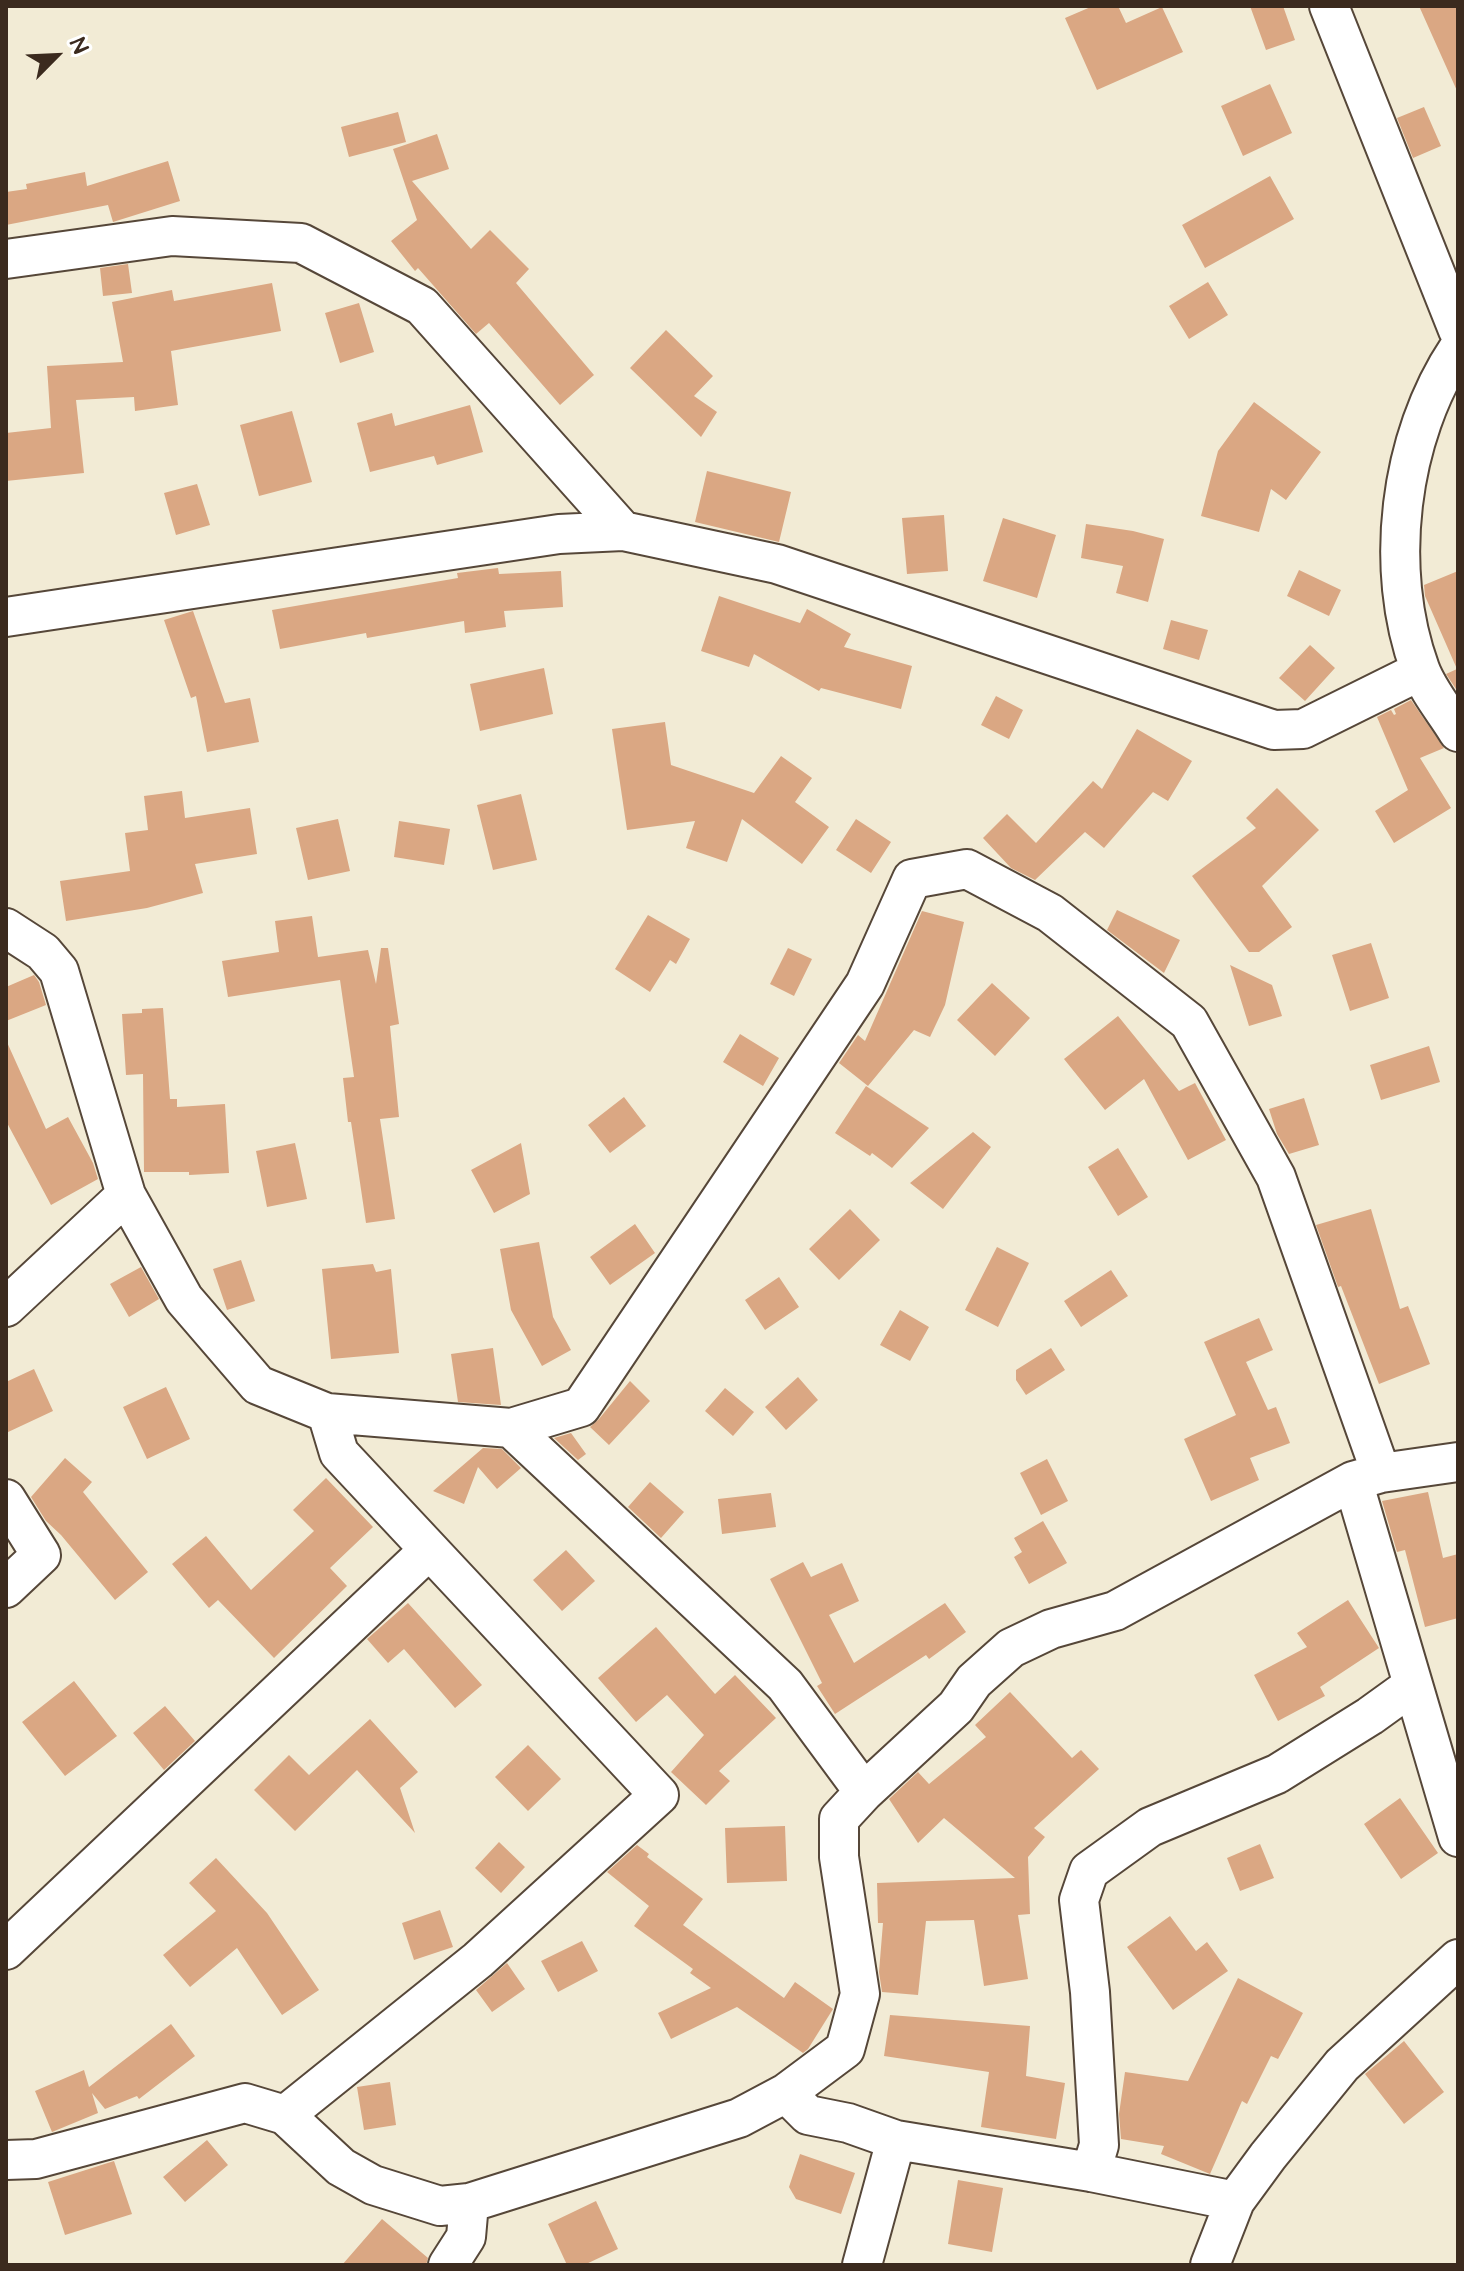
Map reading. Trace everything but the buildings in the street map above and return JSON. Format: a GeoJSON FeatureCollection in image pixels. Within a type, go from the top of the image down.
{"type":"FeatureCollection","features":[{"type":"Feature","properties":{"kind":"street"},"geometry":{"type":"LineString","coordinates":[[1335,8],[1458,330]]}},
{"type":"Feature","properties":{"kind":"street"},"geometry":{"type":"LineString","coordinates":[[6,259],[172,236],[301,243],[422,306],[623,531]]}},
{"type":"Feature","properties":{"kind":"street"},"geometry":{"type":"LineString","coordinates":[[1458,349],[1438,378],[1410,456],[1400,547],[1403,609],[1420,671],[1458,732]]}},
{"type":"Feature","properties":{"kind":"street"},"geometry":{"type":"LineString","coordinates":[[6,617],[543,536],[623,531],[777,564],[1274,730],[1303,729],[1420,671]]}},
{"type":"Feature","properties":{"kind":"street"},"geometry":{"type":"LineString","coordinates":[[6,928],[43,952],[59,971],[126,1195],[184,1299],[258,1385],[327,1413],[511,1428],[581,1407],[865,984],[912,879],[967,869],[1050,913],[1189,1022],[1276,1177],[1367,1477],[1413,1685],[1458,1837]]}},
{"type":"Feature","properties":{"kind":"street"},"geometry":{"type":"LineString","coordinates":[[6,1307],[126,1195]]}},
{"type":"Feature","properties":{"kind":"street"},"geometry":{"type":"LineString","coordinates":[[285,2115],[478,1960],[659,1795],[339,1453],[327,1413]]}},
{"type":"Feature","properties":{"kind":"street"},"geometry":{"type":"LineString","coordinates":[[511,1428],[785,1685],[864,1792]]}},
{"type":"Feature","properties":{"kind":"street"},"geometry":{"type":"LineString","coordinates":[[6,2160],[36,2159],[245,2103],[285,2115],[341,2167],[373,2185],[440,2206],[469,2203],[739,2118],[786,2093],[845,2049],[860,1994],[839,1857],[839,1819],[956,1707],[974,1681],[1011,1648],[1051,1629],[1115,1611],[1367,1477],[1458,1462]]}},
{"type":"Feature","properties":{"kind":"street"},"geometry":{"type":"LineString","coordinates":[[6,1499],[41,1555],[6,1588]]}},
{"type":"Feature","properties":{"kind":"street"},"geometry":{"type":"LineString","coordinates":[[6,1950],[429,1550]]}},
{"type":"Feature","properties":{"kind":"street"},"geometry":{"type":"LineString","coordinates":[[1091,2172],[1099,2145],[1090,1992],[1079,1900],[1089,1871],[1150,1827],[1277,1774],[1413,1685]]}},
{"type":"Feature","properties":{"kind":"street"},"geometry":{"type":"LineString","coordinates":[[1210,2265],[1235,2201],[1268,2156],[1342,2065],[1458,1959]]}},
{"type":"Feature","properties":{"kind":"street"},"geometry":{"type":"LineString","coordinates":[[786,2093],[808,2115],[848,2123],[896,2140],[1091,2172],[1235,2201]]}},
{"type":"Feature","properties":{"kind":"street"},"geometry":{"type":"LineString","coordinates":[[862,2265],[896,2140]]}},
{"type":"Feature","properties":{"kind":"street"},"geometry":{"type":"LineString","coordinates":[[448,2265],[466,2237],[469,2203]]}}]}
